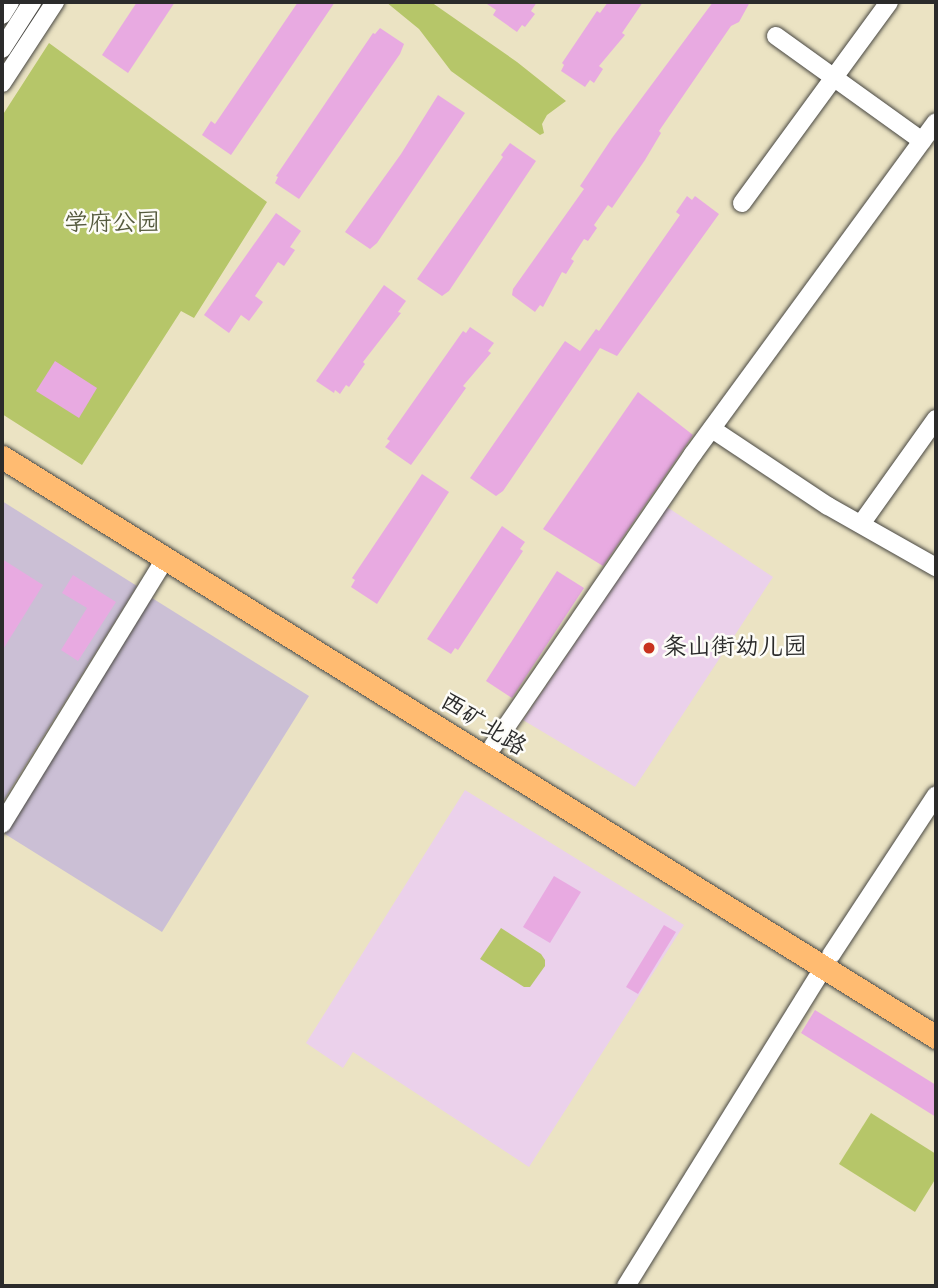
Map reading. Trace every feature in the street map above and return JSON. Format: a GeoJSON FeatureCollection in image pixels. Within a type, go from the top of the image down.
{"type":"FeatureCollection","features":[{"type":"Feature","properties":{"kind":"main road","name":"西矿北路"},"geometry":{"type":"LineString","coordinates":[[2,441],[493,746],[828,961],[936,1037]]}},
{"type":"Feature","properties":{"kind":"main road","name":"西矿北路"},"geometry":{"type":"LineString","coordinates":[[2,457],[165,559],[828,961],[936,1021]]}},
{"type":"Feature","properties":{"kind":"street"},"geometry":{"type":"LineString","coordinates":[[2,15],[10,2]]}},
{"type":"Feature","properties":{"kind":"street"},"geometry":{"type":"LineString","coordinates":[[2,49],[32,2]]}},
{"type":"Feature","properties":{"kind":"street"},"geometry":{"type":"LineString","coordinates":[[2,83],[55,2]]}},
{"type":"Feature","properties":{"kind":"street"},"geometry":{"type":"LineString","coordinates":[[742,203],[889,2]]}},
{"type":"Feature","properties":{"kind":"street"},"geometry":{"type":"LineString","coordinates":[[776,36],[922,141]]}},
{"type":"Feature","properties":{"kind":"street"},"geometry":{"type":"LineString","coordinates":[[493,746],[712,429],[936,122]]}},
{"type":"Feature","properties":{"kind":"street"},"geometry":{"type":"LineString","coordinates":[[861,524],[936,419]]}},
{"type":"Feature","properties":{"kind":"street"},"geometry":{"type":"LineString","coordinates":[[712,429],[861,524],[936,567]]}},
{"type":"Feature","properties":{"kind":"street"},"geometry":{"type":"LineString","coordinates":[[2,824],[165,559]]}},
{"type":"Feature","properties":{"kind":"street"},"geometry":{"type":"LineString","coordinates":[[626,1286],[828,961],[936,795]]}},
{"type":"Feature","properties":{"kind":"shaded area"},"geometry":{"type":"Polygon","coordinates":[[[2,501],[137,586],[2,803],[2,501]]]}},
{"type":"Feature","properties":{"kind":"shaded area","name":"条山街幼儿园"},"geometry":{"type":"Polygon","coordinates":[[[667,507],[773,577],[635,787],[523,720],[667,507]]]}},
{"type":"Feature","properties":{"kind":"shaded area"},"geometry":{"type":"Polygon","coordinates":[[[152,598],[309,696],[162,932],[5,834],[152,598]]]}},
{"type":"Feature","properties":{"kind":"shaded area"},"geometry":{"type":"Polygon","coordinates":[[[465,790],[684,925],[529,1167],[353,1052],[343,1068],[306,1043],[465,790]]]}},
{"type":"Feature","properties":{"kind":"green space"},"geometry":{"type":"Polygon","coordinates":[[[386,2],[431,2],[517,62],[566,101],[547,115],[542,124],[544,133],[540,135],[451,71],[419,29],[386,2]]]}},
{"type":"Feature","properties":{"kind":"green space","name":"学府公园"},"geometry":{"type":"Polygon","coordinates":[[[49,43],[267,202],[194,318],[181,311],[82,465],[2,414],[2,116],[49,43]]]}},
{"type":"Feature","properties":{"kind":"green space"},"geometry":{"type":"Polygon","coordinates":[[[501,928],[541,954],[545,960],[545,966],[530,987],[524,987],[480,959],[501,928]]]}},
{"type":"Feature","properties":{"kind":"green space"},"geometry":{"type":"Polygon","coordinates":[[[871,1113],[936,1154],[936,1178],[915,1212],[839,1164],[871,1113]]]}},
{"type":"Feature","properties":{"kind":"building"},"geometry":{"type":"Polygon","coordinates":[[[137,2],[175,2],[128,73],[102,55],[137,2]]]}},
{"type":"Feature","properties":{"kind":"building"},"geometry":{"type":"Polygon","coordinates":[[[298,2],[335,2],[231,155],[202,135],[211,121],[215,124],[298,2]]]}},
{"type":"Feature","properties":{"kind":"building"},"geometry":{"type":"Polygon","coordinates":[[[484,2],[537,2],[531,11],[535,14],[525,27],[522,25],[517,32],[493,15],[496,10],[484,2]]]}},
{"type":"Feature","properties":{"kind":"building"},"geometry":{"type":"Polygon","coordinates":[[[608,2],[643,2],[622,33],[625,35],[599,66],[603,69],[594,83],[590,80],[585,87],[561,71],[564,65],[562,63],[597,11],[600,13],[608,2]]]}},
{"type":"Feature","properties":{"kind":"building"},"geometry":{"type":"Polygon","coordinates":[[[713,2],[750,2],[739,22],[731,26],[659,131],[661,133],[645,160],[612,208],[608,205],[594,225],[597,228],[588,241],[584,239],[571,259],[574,261],[566,274],[562,272],[543,307],[540,305],[535,312],[512,295],[513,289],[584,189],[580,186],[612,138],[713,2]]]}},
{"type":"Feature","properties":{"kind":"building"},"geometry":{"type":"Polygon","coordinates":[[[380,28],[404,44],[400,54],[299,199],[275,183],[278,177],[276,176],[373,33],[380,28]]]}},
{"type":"Feature","properties":{"kind":"building"},"geometry":{"type":"Polygon","coordinates":[[[438,95],[465,113],[377,243],[370,249],[345,232],[401,154],[438,95]]]}},
{"type":"Feature","properties":{"kind":"building"},"geometry":{"type":"Polygon","coordinates":[[[510,143],[536,161],[449,291],[442,296],[417,279],[503,157],[501,155],[510,143]]]}},
{"type":"Feature","properties":{"kind":"building"},"geometry":{"type":"Polygon","coordinates":[[[687,196],[692,200],[695,196],[719,214],[617,356],[600,348],[503,491],[496,496],[470,478],[565,341],[580,351],[596,329],[599,331],[680,215],[676,212],[687,196]]]}},
{"type":"Feature","properties":{"kind":"building"},"geometry":{"type":"Polygon","coordinates":[[[276,213],[301,231],[290,247],[295,250],[284,266],[278,262],[255,296],[263,302],[249,321],[241,315],[229,333],[204,315],[276,213]]]}},
{"type":"Feature","properties":{"kind":"building"},"geometry":{"type":"Polygon","coordinates":[[[384,285],[406,301],[398,312],[401,313],[363,362],[365,364],[349,387],[346,385],[340,394],[335,390],[334,393],[316,381],[384,285]]]}},
{"type":"Feature","properties":{"kind":"building"},"geometry":{"type":"Polygon","coordinates":[[[470,327],[494,343],[488,351],[491,353],[463,386],[466,388],[411,465],[385,447],[390,441],[387,439],[463,331],[466,333],[470,327]]]}},
{"type":"Feature","properties":{"kind":"building"},"geometry":{"type":"Polygon","coordinates":[[[55,361],[97,388],[79,418],[36,391],[55,361]]]}},
{"type":"Feature","properties":{"kind":"building"},"geometry":{"type":"Polygon","coordinates":[[[638,392],[693,435],[603,566],[543,529],[638,392]]]}},
{"type":"Feature","properties":{"kind":"building"},"geometry":{"type":"Polygon","coordinates":[[[422,474],[449,492],[377,604],[351,587],[355,580],[352,578],[422,474]]]}},
{"type":"Feature","properties":{"kind":"building"},"geometry":{"type":"Polygon","coordinates":[[[502,526],[525,542],[520,549],[523,551],[458,650],[455,648],[451,654],[427,639],[502,526]]]}},
{"type":"Feature","properties":{"kind":"building"},"geometry":{"type":"Polygon","coordinates":[[[2,559],[43,585],[2,651],[2,559]]]}},
{"type":"Feature","properties":{"kind":"building"},"geometry":{"type":"Polygon","coordinates":[[[557,571],[584,588],[512,698],[486,681],[557,571]]]}},
{"type":"Feature","properties":{"kind":"building"},"geometry":{"type":"Polygon","coordinates":[[[73,575],[116,602],[78,661],[61,650],[87,608],[62,593],[73,575]]]}},
{"type":"Feature","properties":{"kind":"building"},"geometry":{"type":"Polygon","coordinates":[[[554,876],[581,892],[550,943],[523,927],[554,876]]]}},
{"type":"Feature","properties":{"kind":"building"},"geometry":{"type":"Polygon","coordinates":[[[664,925],[676,932],[638,994],[626,987],[664,925]]]}},
{"type":"Feature","properties":{"kind":"building"},"geometry":{"type":"Polygon","coordinates":[[[815,1010],[936,1085],[936,1117],[801,1033],[815,1010]]]}},
{"type":"Feature","properties":{"kind":"place","name":"条山街幼儿园"},"geometry":{"type":"Point","coordinates":[649,648]}}]}
